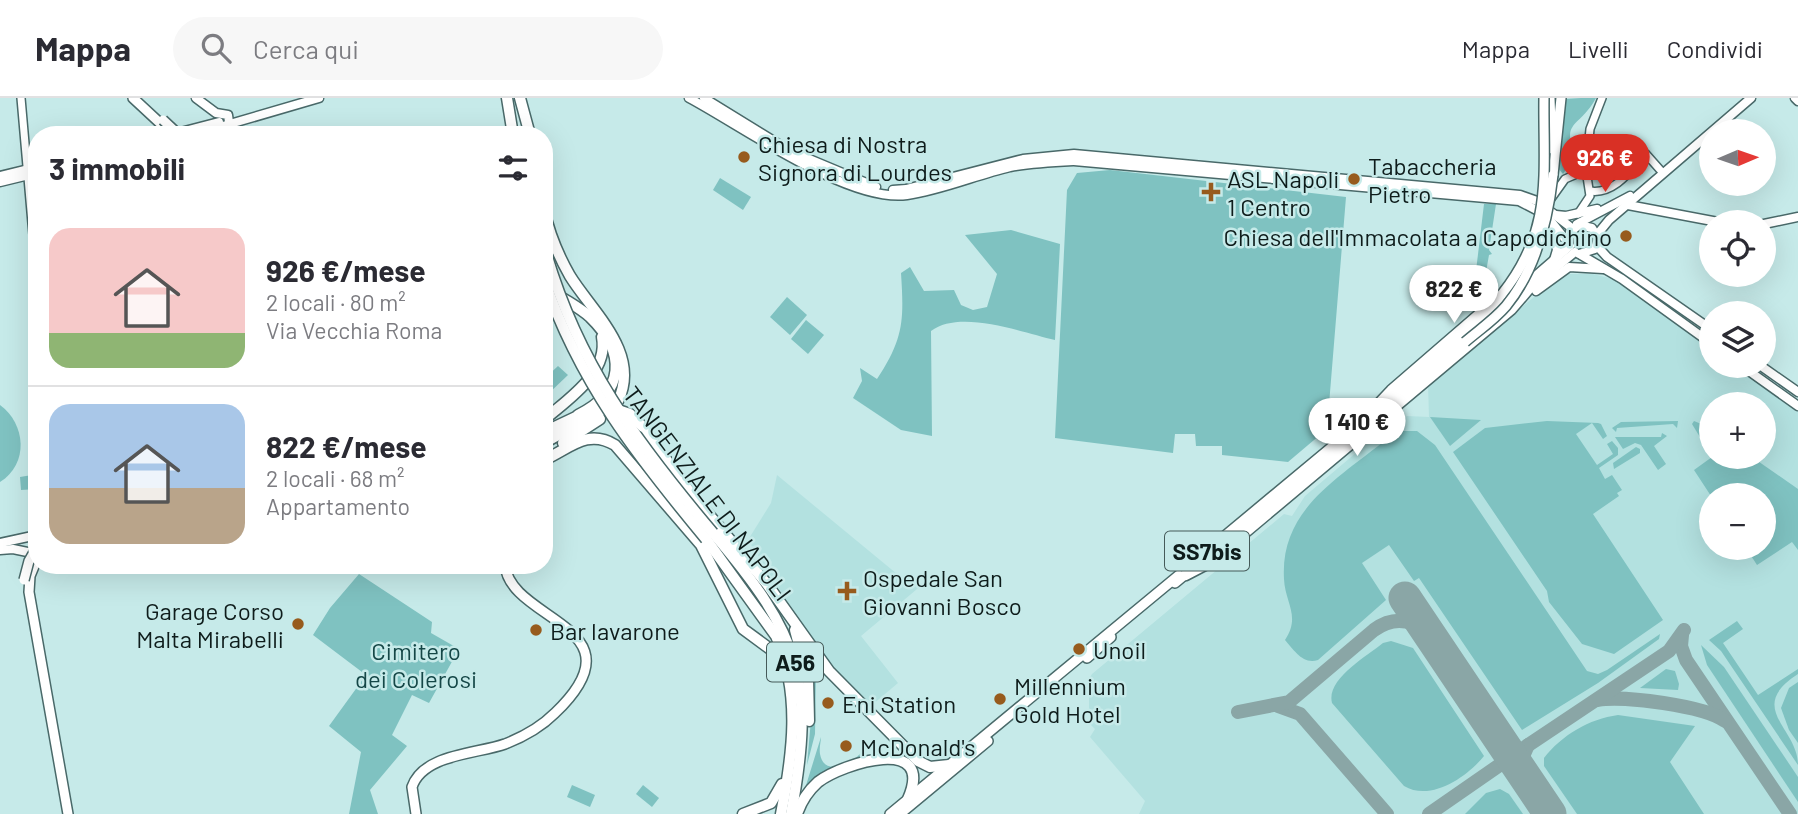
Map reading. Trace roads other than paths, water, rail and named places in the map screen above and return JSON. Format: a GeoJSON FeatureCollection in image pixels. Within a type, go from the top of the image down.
{"type":"FeatureCollection","features":[{"type":"Feature","properties":{"kind":"highway"},"geometry":{"type":"LineString","coordinates":[[506,98],[506,126]]}},
{"type":"Feature","properties":{"kind":"highway"},"geometry":{"type":"LineString","coordinates":[[506,98],[511,126]]}},
{"type":"Feature","properties":{"kind":"highway"},"geometry":{"type":"LineString","coordinates":[[518,98],[521,126]]}},
{"type":"Feature","properties":{"kind":"highway"},"geometry":{"type":"LineString","coordinates":[[518,98],[527,126]]}},
{"type":"Feature","properties":{"kind":"highway"},"geometry":{"type":"LineString","coordinates":[[553,236],[561,260],[607,326],[618,347],[625,375],[618,401]]}},
{"type":"Feature","properties":{"kind":"highway","name":"TANGENZIALE DI NAPOLI"},"geometry":{"type":"LineString","coordinates":[[553,273],[567,315],[604,390],[649,457],[711,538],[776,636],[787,671],[793,709],[793,740],[781,814]]}},
{"type":"Feature","properties":{"kind":"highway"},"geometry":{"type":"LineString","coordinates":[[553,288],[596,324],[614,355],[615,375],[606,398],[553,428]]}},
{"type":"Feature","properties":{"kind":"highway","name":"TANGENZIALE DI NAPOLI"},"geometry":{"type":"LineString","coordinates":[[553,303],[591,386],[639,458],[764,595],[791,649],[803,706],[799,773],[791,814]]}},
{"type":"Feature","properties":{"kind":"highway"},"geometry":{"type":"LineString","coordinates":[[553,412],[583,385],[601,362],[603,342],[596,324]]}},
{"type":"Feature","properties":{"kind":"highway"},"geometry":{"type":"LineString","coordinates":[[578,415],[621,410],[635,417],[671,469],[711,538]]}},
{"type":"Feature","properties":{"kind":"highway"},"geometry":{"type":"LineString","coordinates":[[553,438],[602,414]]}},
{"type":"Feature","properties":{"kind":"highway"},"geometry":{"type":"LineString","coordinates":[[553,447],[602,414]]}},
{"type":"Feature","properties":{"kind":"highway"},"geometry":{"type":"LineString","coordinates":[[553,455],[585,439],[611,443],[711,538],[760,575],[829,671],[918,761],[930,767],[949,765]]}},
{"type":"Feature","properties":{"kind":"highway","name":"TANGENZIALE DI NAPOLI"},"geometry":{"type":"LineString","coordinates":[[711,538],[711,560],[725,598],[746,632],[777,654],[787,671]]}},
{"type":"Feature","properties":{"kind":"highway"},"geometry":{"type":"LineString","coordinates":[[786,610],[802,649],[810,690],[808,729],[799,773]]}},
{"type":"Feature","properties":{"kind":"highway"},"geometry":{"type":"LineString","coordinates":[[743,814],[771,803],[778,796],[793,740]]}},
{"type":"Feature","properties":{"kind":"highway"},"geometry":{"type":"LineString","coordinates":[[797,814],[806,795],[824,779],[890,757],[904,761],[911,768],[913,781],[908,799]]}},
{"type":"Feature","properties":{"kind":"main road"},"geometry":{"type":"LineString","coordinates":[[133,98],[167,126]]}},
{"type":"Feature","properties":{"kind":"main road"},"geometry":{"type":"LineString","coordinates":[[141,98],[164,126]]}},
{"type":"Feature","properties":{"kind":"main road"},"geometry":{"type":"LineString","coordinates":[[196,98],[220,118]]}},
{"type":"Feature","properties":{"kind":"main road"},"geometry":{"type":"LineString","coordinates":[[207,126],[220,118],[318,98]]}},
{"type":"Feature","properties":{"kind":"main road"},"geometry":{"type":"LineString","coordinates":[[689,98],[807,162],[877,188],[906,192],[993,169],[1074,157],[1519,201],[1541,211],[1573,249],[1699,335]]}},
{"type":"Feature","properties":{"kind":"main road"},"geometry":{"type":"LineString","coordinates":[[704,98],[746,128]]}},
{"type":"Feature","properties":{"kind":"main road"},"geometry":{"type":"LineString","coordinates":[[1357,425],[1391,390],[1502,294],[1523,263],[1536,232],[1544,197],[1546,152],[1542,98]]}},
{"type":"Feature","properties":{"kind":"main road"},"geometry":{"type":"LineString","coordinates":[[1550,98],[1553,175]]}},
{"type":"Feature","properties":{"kind":"main road"},"geometry":{"type":"LineString","coordinates":[[1175,583],[1502,310],[1516,291],[1542,233],[1553,175],[1562,98]]}},
{"type":"Feature","properties":{"kind":"main road"},"geometry":{"type":"LineString","coordinates":[[1573,249],[1588,254],[1605,224],[1662,172],[1751,98]]}},
{"type":"Feature","properties":{"kind":"main road"},"geometry":{"type":"LineString","coordinates":[[205,126],[220,118]]}},
{"type":"Feature","properties":{"kind":"main road"},"geometry":{"type":"LineString","coordinates":[[209,125],[220,118]]}},
{"type":"Feature","properties":{"kind":"main road"},"geometry":{"type":"LineString","coordinates":[[0,176],[27,172]]}},
{"type":"Feature","properties":{"kind":"main road"},"geometry":{"type":"LineString","coordinates":[[0,182],[27,172]]}},
{"type":"Feature","properties":{"kind":"main road"},"geometry":{"type":"LineString","coordinates":[[1573,249],[1574,228],[1585,218],[1615,206],[1653,180]]}},
{"type":"Feature","properties":{"kind":"main road"},"geometry":{"type":"LineString","coordinates":[[1332,182],[1520,195],[1547,207],[1574,228],[1589,226],[1607,257],[1699,321]]}},
{"type":"Feature","properties":{"kind":"main road"},"geometry":{"type":"LineString","coordinates":[[1628,205],[1699,218]]}},
{"type":"Feature","properties":{"kind":"main road"},"geometry":{"type":"LineString","coordinates":[[1556,215],[1577,214],[1615,206]]}},
{"type":"Feature","properties":{"kind":"main road"},"geometry":{"type":"LineString","coordinates":[[1776,222],[1798,217]]}},
{"type":"Feature","properties":{"kind":"main road"},"geometry":{"type":"LineString","coordinates":[[1553,226],[1557,250],[1554,261]]}},
{"type":"Feature","properties":{"kind":"main road","name":"SS7bis"},"geometry":{"type":"LineString","coordinates":[[900,814],[1357,425],[1554,261],[1573,249]]}},
{"type":"Feature","properties":{"kind":"main road","name":"SS7bis"},"geometry":{"type":"LineString","coordinates":[[1059,678],[1175,583],[1206,566],[1517,305],[1530,289],[1573,249]]}},
{"type":"Feature","properties":{"kind":"main road"},"geometry":{"type":"LineString","coordinates":[[1517,305],[1564,268],[1579,266],[1605,269]]}},
{"type":"Feature","properties":{"kind":"main road"},"geometry":{"type":"LineString","coordinates":[[1776,377],[1798,392]]}},
{"type":"Feature","properties":{"kind":"main road"},"geometry":{"type":"LineString","coordinates":[[1759,378],[1798,405]]}},
{"type":"Feature","properties":{"kind":"main road"},"geometry":{"type":"LineString","coordinates":[[0,543],[28,537]]}},
{"type":"Feature","properties":{"kind":"main road"},"geometry":{"type":"LineString","coordinates":[[0,550],[28,552]]}},
{"type":"Feature","properties":{"kind":"main road"},"geometry":{"type":"LineString","coordinates":[[28,565],[24,592],[62,814]]}},
{"type":"Feature","properties":{"kind":"main road"},"geometry":{"type":"LineString","coordinates":[[30,574],[29,592],[68,814]]}},
{"type":"Feature","properties":{"kind":"main road"},"geometry":{"type":"LineString","coordinates":[[409,814],[406,786],[421,764],[509,736],[544,719],[574,682],[578,673],[578,657],[565,633],[508,591],[502,574]]}},
{"type":"Feature","properties":{"kind":"main road"},"geometry":{"type":"LineString","coordinates":[[416,814],[412,787],[424,769],[503,744],[544,719],[582,680],[582,649],[569,629],[512,587],[508,574]]}},
{"type":"Feature","properties":{"kind":"main road","name":"SS7bis"},"geometry":{"type":"LineString","coordinates":[[890,814],[949,765],[1006,723]]}},
{"type":"Feature","properties":{"kind":"street"},"geometry":{"type":"LineString","coordinates":[[21,98],[28,183]]}},
{"type":"Feature","properties":{"kind":"street"},"geometry":{"type":"LineString","coordinates":[[1577,214],[1586,204],[1590,191],[1586,170],[1590,129],[1602,98]]}},
{"type":"Feature","properties":{"kind":"street"},"geometry":{"type":"LineString","coordinates":[[1590,191],[1603,191],[1622,180],[1646,154],[1662,172]]}},
{"type":"Feature","properties":{"kind":"street"},"geometry":{"type":"LineString","coordinates":[[1547,207],[1565,180],[1586,170]]}},
{"type":"Feature","properties":{"kind":"place","name":"Chiesa di Nostra Signora di Lourdes"},"geometry":{"type":"Point","coordinates":[744,157]}},
{"type":"Feature","properties":{"kind":"place","name":"Tabaccheria Pietro"},"geometry":{"type":"Point","coordinates":[1354,179]}},
{"type":"Feature","properties":{"kind":"place","name":"ASL Napoli 1 Centro"},"geometry":{"type":"Point","coordinates":[1211,192]}},
{"type":"Feature","properties":{"kind":"place","name":"Chiesa dell'Immacolata a Capodichino"},"geometry":{"type":"Point","coordinates":[1626,236]}},
{"type":"Feature","properties":{"kind":"place","name":"Ospedale San Giovanni Bosco"},"geometry":{"type":"Point","coordinates":[847,591]}},
{"type":"Feature","properties":{"kind":"place","name":"Garage Corso Malta Mirabelli"},"geometry":{"type":"Point","coordinates":[298,624]}},
{"type":"Feature","properties":{"kind":"place","name":"Bar Iavarone"},"geometry":{"type":"Point","coordinates":[536,630]}},
{"type":"Feature","properties":{"kind":"place","name":"Unoil"},"geometry":{"type":"Point","coordinates":[1079,649]}},
{"type":"Feature","properties":{"kind":"place","name":"Millennium Gold Hotel"},"geometry":{"type":"Point","coordinates":[1000,699]}},
{"type":"Feature","properties":{"kind":"place","name":"Eni Station"},"geometry":{"type":"Point","coordinates":[828,703]}},
{"type":"Feature","properties":{"kind":"place","name":"McDonald's"},"geometry":{"type":"Point","coordinates":[846,746]}},
{"type":"Feature","properties":{"kind":"park label","name":"Cimitero dei Colerosi"},"geometry":{"type":"Point","coordinates":[416,664]}}]}
